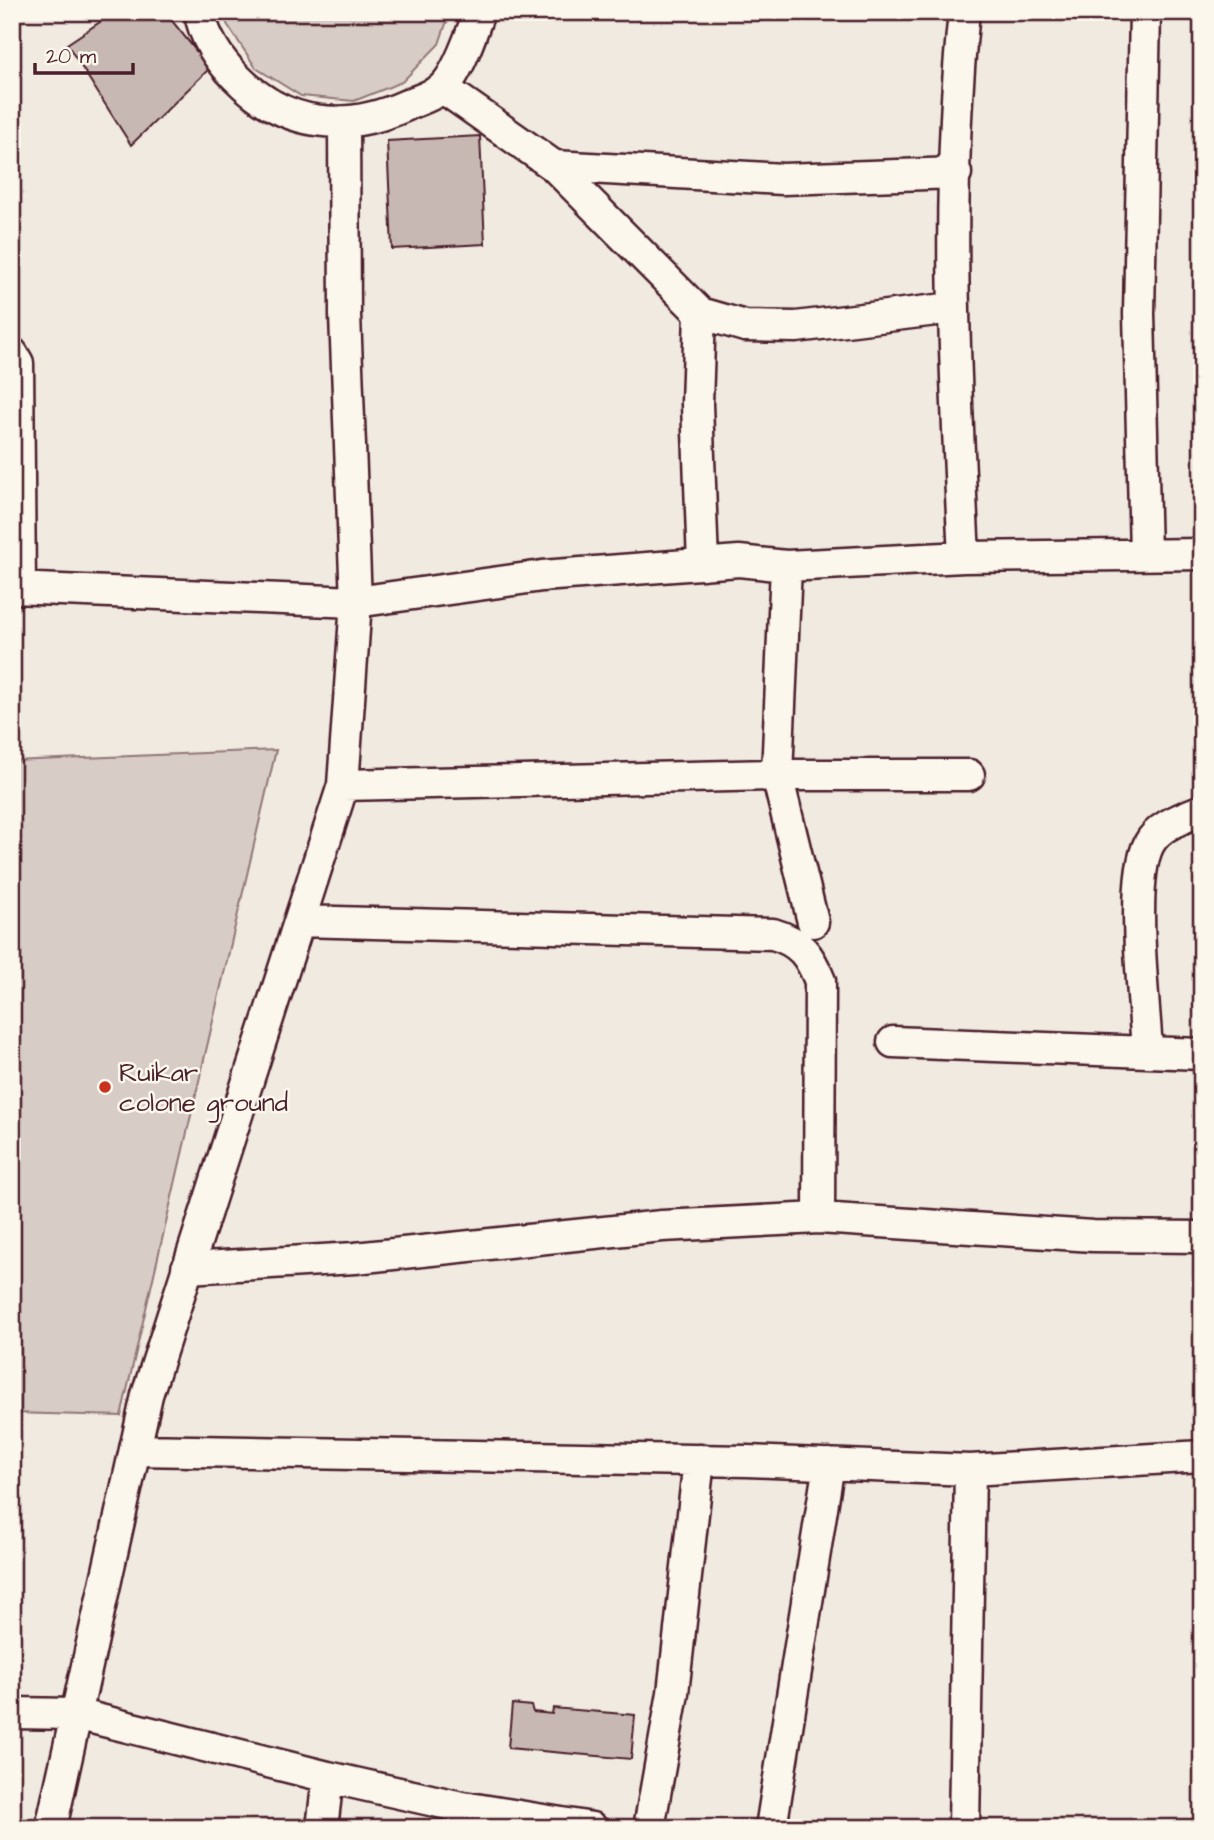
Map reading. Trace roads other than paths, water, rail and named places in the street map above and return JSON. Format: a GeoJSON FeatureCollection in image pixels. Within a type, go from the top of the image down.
{"type":"FeatureCollection","features":[{"type":"Feature","properties":{"kind":"street"},"geometry":{"type":"LineString","coordinates":[[200,12],[221,62],[254,95],[295,117],[344,123],[379,118],[443,88],[467,45],[479,12]]}},
{"type":"Feature","properties":{"kind":"street"},"geometry":{"type":"LineString","coordinates":[[964,12],[959,59],[953,308],[964,557]]}},
{"type":"Feature","properties":{"kind":"street"},"geometry":{"type":"LineString","coordinates":[[1145,12],[1139,314],[1145,554]]}},
{"type":"Feature","properties":{"kind":"street"},"geometry":{"type":"LineString","coordinates":[[443,88],[554,166],[700,313],[745,326],[796,327],[953,308]]}},
{"type":"Feature","properties":{"kind":"street"},"geometry":{"type":"LineString","coordinates":[[51,1828],[147,1395],[343,785],[356,602],[345,315],[344,123]]}},
{"type":"Feature","properties":{"kind":"street"},"geometry":{"type":"LineString","coordinates":[[554,166],[783,179],[956,173]]}},
{"type":"Feature","properties":{"kind":"street"},"geometry":{"type":"LineString","coordinates":[[700,313],[697,404],[703,564]]}},
{"type":"Feature","properties":{"kind":"street"},"geometry":{"type":"LineString","coordinates":[[12,353],[18,363],[16,588],[356,602],[542,576],[739,561],[786,566],[964,557],[1202,554]]}},
{"type":"Feature","properties":{"kind":"street"},"geometry":{"type":"LineString","coordinates":[[786,566],[777,775],[813,922]]}},
{"type":"Feature","properties":{"kind":"street"},"geometry":{"type":"LineString","coordinates":[[343,785],[777,775],[969,775]]}},
{"type":"Feature","properties":{"kind":"street"},"geometry":{"type":"LineString","coordinates":[[1147,1052],[1139,883],[1143,861],[1150,842],[1170,822],[1202,810]]}},
{"type":"Feature","properties":{"kind":"street"},"geometry":{"type":"LineString","coordinates":[[300,921],[773,934],[793,940],[810,956],[820,981],[819,1218]]}},
{"type":"Feature","properties":{"kind":"street"},"geometry":{"type":"LineString","coordinates":[[893,1042],[1202,1054]]}},
{"type":"Feature","properties":{"kind":"street"},"geometry":{"type":"LineString","coordinates":[[187,1268],[355,1258],[662,1226],[819,1218],[1093,1236],[1202,1237]]}},
{"type":"Feature","properties":{"kind":"street"},"geometry":{"type":"LineString","coordinates":[[136,1450],[699,1460],[970,1470],[1202,1456]]}},
{"type":"Feature","properties":{"kind":"street"},"geometry":{"type":"LineString","coordinates":[[649,1828],[673,1693],[699,1460]]}},
{"type":"Feature","properties":{"kind":"street"},"geometry":{"type":"LineString","coordinates":[[771,1828],[829,1464]]}},
{"type":"Feature","properties":{"kind":"street"},"geometry":{"type":"LineString","coordinates":[[964,1828],[970,1470]]}},
{"type":"Feature","properties":{"kind":"street"},"geometry":{"type":"LineString","coordinates":[[12,1713],[76,1714],[457,1806],[592,1828]]}},
{"type":"Feature","properties":{"kind":"street"},"geometry":{"type":"LineString","coordinates":[[322,1828],[328,1776]]}},
{"type":"Feature","properties":{"kind":"place","name":"Ruikar colone ground"},"geometry":{"type":"Point","coordinates":[105,1087]}}]}
